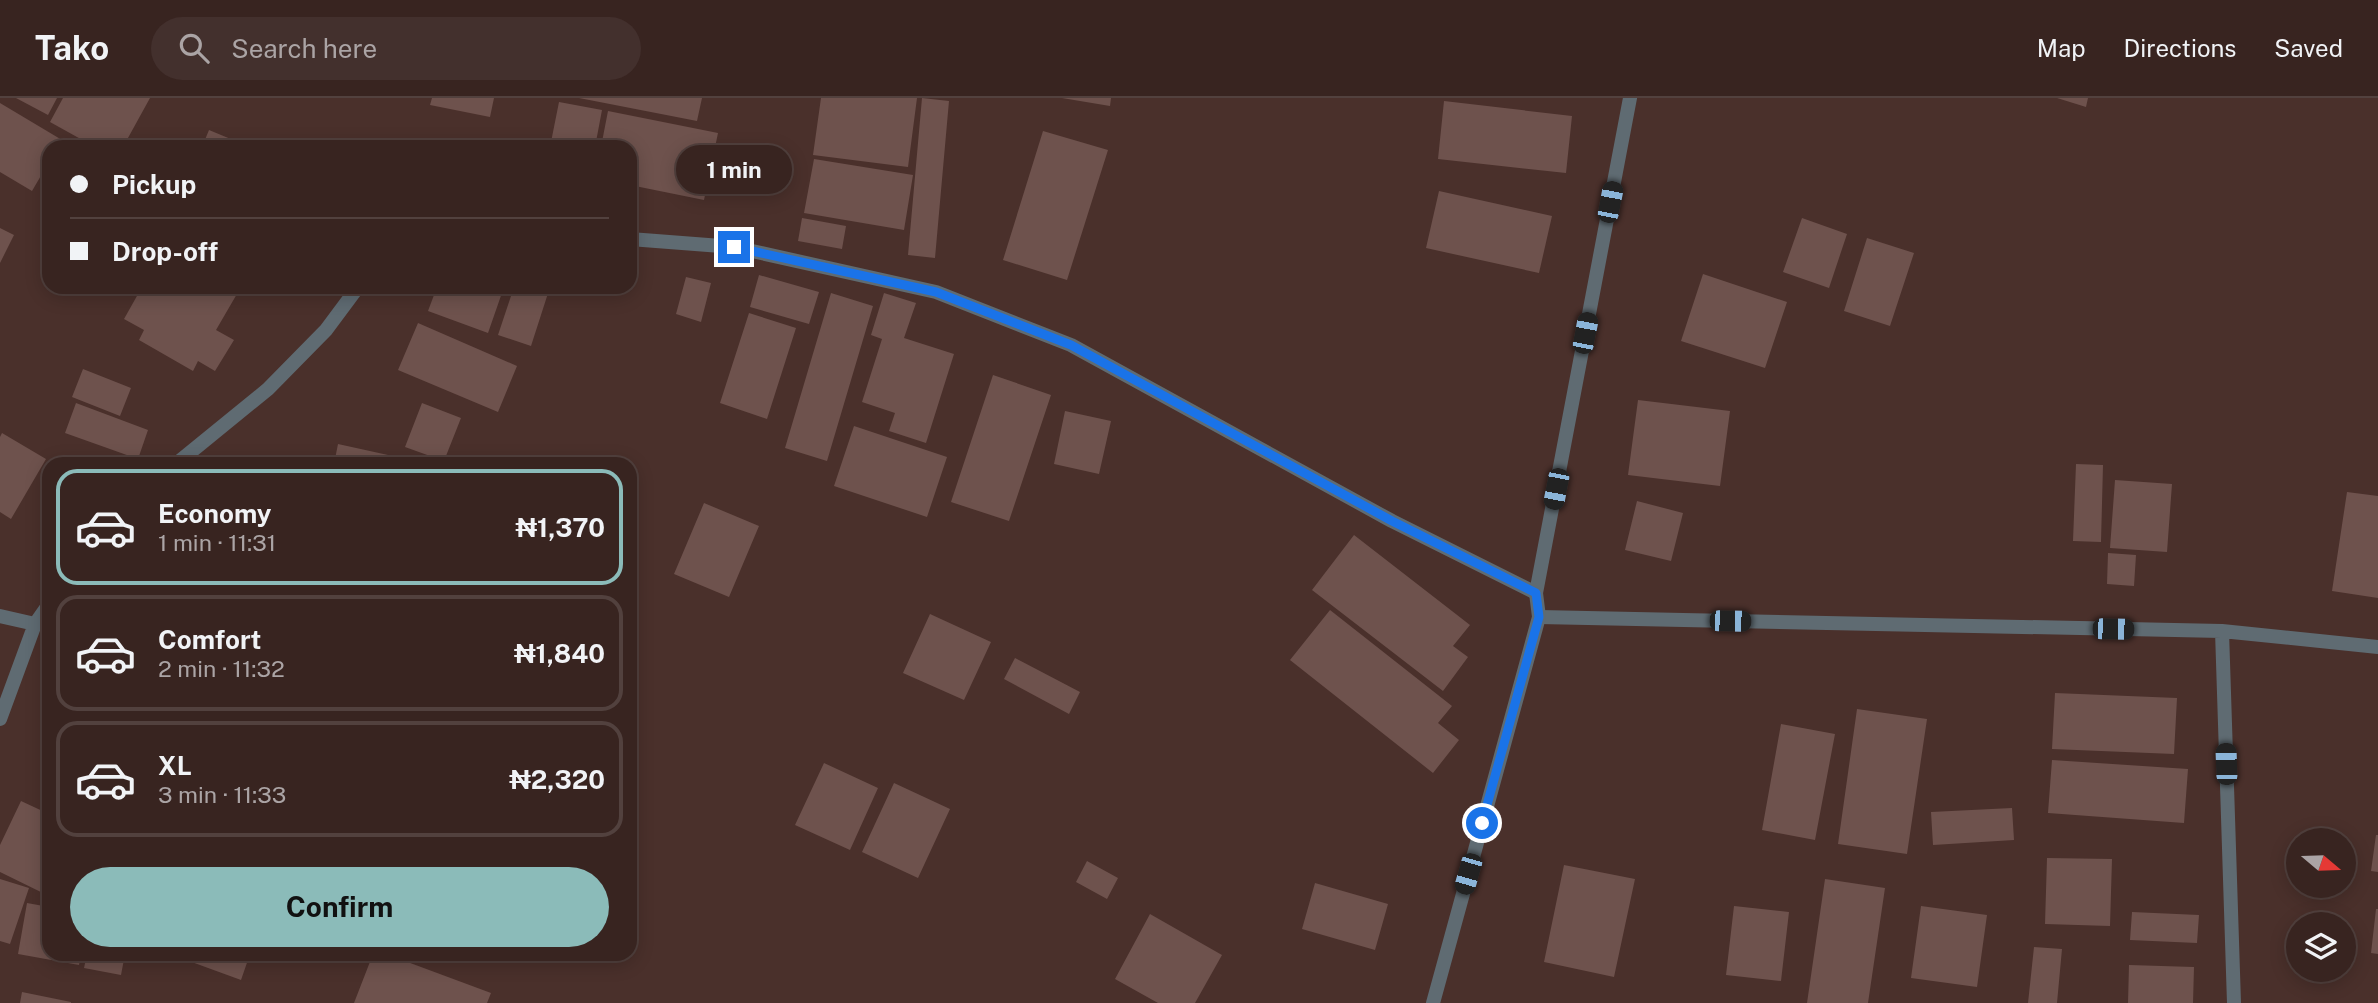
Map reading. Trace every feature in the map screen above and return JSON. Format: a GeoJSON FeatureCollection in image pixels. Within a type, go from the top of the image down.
{"type":"FeatureCollection","features":[{"type":"Feature","properties":{"kind":"street"},"geometry":{"type":"LineString","coordinates":[[1433,1003],[1539,617],[1536,593],[1630,98]]}},
{"type":"Feature","properties":{"kind":"street"},"geometry":{"type":"LineString","coordinates":[[637,240],[734,247],[936,292],[1071,345],[1392,521],[1536,593]]}},
{"type":"Feature","properties":{"kind":"street"},"geometry":{"type":"LineString","coordinates":[[185,457],[268,389],[326,330],[353,294]]}},
{"type":"Feature","properties":{"kind":"street"},"geometry":{"type":"LineString","coordinates":[[0,719],[36,624],[42,615]]}},
{"type":"Feature","properties":{"kind":"street"},"geometry":{"type":"LineString","coordinates":[[0,616],[36,624]]}},
{"type":"Feature","properties":{"kind":"street"},"geometry":{"type":"LineString","coordinates":[[1539,617],[2222,631],[2378,647]]}},
{"type":"Feature","properties":{"kind":"street"},"geometry":{"type":"LineString","coordinates":[[2222,631],[2234,1003]]}},
{"type":"Feature","properties":{"kind":"building"},"geometry":{"type":"Polygon","coordinates":[[[16,98],[57,98],[48,115],[16,98]]]}},
{"type":"Feature","properties":{"kind":"building"},"geometry":{"type":"Polygon","coordinates":[[[63,98],[150,98],[127,140],[82,140],[50,122],[63,98]]]}},
{"type":"Feature","properties":{"kind":"building"},"geometry":{"type":"Polygon","coordinates":[[[432,98],[494,98],[490,117],[430,105],[432,98]]]}},
{"type":"Feature","properties":{"kind":"building"},"geometry":{"type":"Polygon","coordinates":[[[579,98],[702,98],[697,121],[579,98]]]}},
{"type":"Feature","properties":{"kind":"building"},"geometry":{"type":"Polygon","coordinates":[[[821,98],[917,98],[908,167],[813,155],[821,98]]]}},
{"type":"Feature","properties":{"kind":"building"},"geometry":{"type":"Polygon","coordinates":[[[922,98],[949,101],[935,258],[908,255],[922,98]]]}},
{"type":"Feature","properties":{"kind":"building"},"geometry":{"type":"Polygon","coordinates":[[[1062,98],[1111,98],[1110,106],[1062,98]]]}},
{"type":"Feature","properties":{"kind":"building"},"geometry":{"type":"Polygon","coordinates":[[[2057,98],[2088,98],[2086,107],[2057,98]]]}},
{"type":"Feature","properties":{"kind":"building"},"geometry":{"type":"Polygon","coordinates":[[[1444,101],[1572,116],[1566,173],[1438,159],[1444,101]]]}},
{"type":"Feature","properties":{"kind":"building"},"geometry":{"type":"Polygon","coordinates":[[[559,102],[602,110],[596,140],[551,140],[559,102]]]}},
{"type":"Feature","properties":{"kind":"building"},"geometry":{"type":"Polygon","coordinates":[[[0,103],[62,140],[42,140],[42,174],[32,191],[0,172],[0,103]]]}},
{"type":"Feature","properties":{"kind":"building"},"geometry":{"type":"Polygon","coordinates":[[[608,111],[718,133],[704,200],[637,186],[637,140],[602,140],[608,111]]]}},
{"type":"Feature","properties":{"kind":"building"},"geometry":{"type":"Polygon","coordinates":[[[209,130],[233,140],[205,140],[209,130]]]}},
{"type":"Feature","properties":{"kind":"building"},"geometry":{"type":"Polygon","coordinates":[[[1043,131],[1108,150],[1067,280],[1003,260],[1043,131]]]}},
{"type":"Feature","properties":{"kind":"building"},"geometry":{"type":"Polygon","coordinates":[[[814,159],[913,175],[904,230],[804,213],[814,159]]]}},
{"type":"Feature","properties":{"kind":"building"},"geometry":{"type":"Polygon","coordinates":[[[1439,191],[1552,216],[1539,273],[1426,248],[1439,191]]]}},
{"type":"Feature","properties":{"kind":"building"},"geometry":{"type":"Polygon","coordinates":[[[802,218],[846,226],[842,249],[798,241],[802,218]]]}},
{"type":"Feature","properties":{"kind":"building"},"geometry":{"type":"Polygon","coordinates":[[[1802,218],[1847,234],[1829,288],[1783,272],[1802,218]]]}},
{"type":"Feature","properties":{"kind":"building"},"geometry":{"type":"Polygon","coordinates":[[[0,228],[14,235],[0,263],[0,228]]]}},
{"type":"Feature","properties":{"kind":"building"},"geometry":{"type":"Polygon","coordinates":[[[1867,238],[1914,253],[1890,326],[1844,311],[1867,238]]]}},
{"type":"Feature","properties":{"kind":"building"},"geometry":{"type":"Polygon","coordinates":[[[1703,274],[1787,302],[1765,368],[1681,341],[1703,274]]]}},
{"type":"Feature","properties":{"kind":"building"},"geometry":{"type":"Polygon","coordinates":[[[759,275],[819,292],[809,324],[750,307],[759,275]]]}},
{"type":"Feature","properties":{"kind":"building"},"geometry":{"type":"Polygon","coordinates":[[[686,277],[711,283],[701,322],[676,314],[686,277]]]}},
{"type":"Feature","properties":{"kind":"building"},"geometry":{"type":"Polygon","coordinates":[[[831,293],[873,306],[827,461],[785,448],[831,293]]]}},
{"type":"Feature","properties":{"kind":"building"},"geometry":{"type":"Polygon","coordinates":[[[884,293],[916,303],[904,338],[954,354],[926,443],[889,431],[895,413],[862,402],[882,339],[871,335],[884,293]]]}},
{"type":"Feature","properties":{"kind":"building"},"geometry":{"type":"Polygon","coordinates":[[[138,294],[237,294],[216,330],[234,340],[215,371],[198,361],[193,371],[139,340],[144,330],[124,319],[138,294]]]}},
{"type":"Feature","properties":{"kind":"building"},"geometry":{"type":"Polygon","coordinates":[[[434,294],[502,294],[488,333],[428,311],[434,294]]]}},
{"type":"Feature","properties":{"kind":"building"},"geometry":{"type":"Polygon","coordinates":[[[512,294],[548,294],[531,346],[498,335],[512,294]]]}},
{"type":"Feature","properties":{"kind":"building"},"geometry":{"type":"Polygon","coordinates":[[[749,313],[796,328],[767,419],[720,403],[749,313]]]}},
{"type":"Feature","properties":{"kind":"building"},"geometry":{"type":"Polygon","coordinates":[[[418,323],[517,366],[498,412],[398,370],[418,323]]]}},
{"type":"Feature","properties":{"kind":"building"},"geometry":{"type":"Polygon","coordinates":[[[83,369],[131,388],[120,416],[72,397],[83,369]]]}},
{"type":"Feature","properties":{"kind":"building"},"geometry":{"type":"Polygon","coordinates":[[[993,375],[1051,395],[1009,521],[951,502],[993,375]]]}},
{"type":"Feature","properties":{"kind":"building"},"geometry":{"type":"Polygon","coordinates":[[[1638,400],[1730,411],[1720,486],[1628,475],[1638,400]]]}},
{"type":"Feature","properties":{"kind":"building"},"geometry":{"type":"Polygon","coordinates":[[[76,403],[148,430],[139,457],[65,433],[76,403]]]}},
{"type":"Feature","properties":{"kind":"building"},"geometry":{"type":"Polygon","coordinates":[[[422,403],[461,418],[446,457],[433,457],[405,447],[422,403]]]}},
{"type":"Feature","properties":{"kind":"building"},"geometry":{"type":"Polygon","coordinates":[[[1065,411],[1111,421],[1099,474],[1054,464],[1065,411]]]}},
{"type":"Feature","properties":{"kind":"building"},"geometry":{"type":"Polygon","coordinates":[[[854,426],[947,457],[927,517],[834,486],[854,426]]]}},
{"type":"Feature","properties":{"kind":"building"},"geometry":{"type":"Polygon","coordinates":[[[2,433],[43,457],[42,466],[11,519],[0,512],[2,433]]]}},
{"type":"Feature","properties":{"kind":"building"},"geometry":{"type":"Polygon","coordinates":[[[338,444],[388,455],[388,457],[335,457],[338,444]]]}},
{"type":"Feature","properties":{"kind":"building"},"geometry":{"type":"Polygon","coordinates":[[[2076,464],[2103,465],[2101,542],[2073,541],[2076,464]]]}},
{"type":"Feature","properties":{"kind":"building"},"geometry":{"type":"Polygon","coordinates":[[[2115,480],[2172,484],[2167,552],[2110,548],[2115,480]]]}},
{"type":"Feature","properties":{"kind":"building"},"geometry":{"type":"Polygon","coordinates":[[[2347,492],[2378,496],[2378,598],[2332,591],[2347,492]]]}},
{"type":"Feature","properties":{"kind":"building"},"geometry":{"type":"Polygon","coordinates":[[[1637,501],[1683,513],[1671,561],[1625,550],[1637,501]]]}},
{"type":"Feature","properties":{"kind":"building"},"geometry":{"type":"Polygon","coordinates":[[[704,503],[759,526],[729,597],[674,574],[704,503]]]}},
{"type":"Feature","properties":{"kind":"building"},"geometry":{"type":"Polygon","coordinates":[[[1354,535],[1470,625],[1453,646],[1468,657],[1443,691],[1312,590],[1354,535]]]}},
{"type":"Feature","properties":{"kind":"building"},"geometry":{"type":"Polygon","coordinates":[[[2108,553],[2136,555],[2134,586],[2107,584],[2108,553]]]}},
{"type":"Feature","properties":{"kind":"building"},"geometry":{"type":"Polygon","coordinates":[[[1330,610],[1452,706],[1438,723],[1459,740],[1433,773],[1290,660],[1330,610]]]}},
{"type":"Feature","properties":{"kind":"building"},"geometry":{"type":"Polygon","coordinates":[[[930,614],[991,642],[964,700],[903,673],[930,614]]]}},
{"type":"Feature","properties":{"kind":"building"},"geometry":{"type":"Polygon","coordinates":[[[1015,658],[1080,692],[1069,714],[1004,679],[1015,658]]]}},
{"type":"Feature","properties":{"kind":"building"},"geometry":{"type":"Polygon","coordinates":[[[2055,693],[2177,698],[2174,754],[2052,749],[2055,693]]]}},
{"type":"Feature","properties":{"kind":"building"},"geometry":{"type":"Polygon","coordinates":[[[1857,709],[1927,719],[1907,854],[1838,844],[1857,709]]]}},
{"type":"Feature","properties":{"kind":"building"},"geometry":{"type":"Polygon","coordinates":[[[1781,724],[1835,734],[1815,840],[1762,830],[1781,724]]]}},
{"type":"Feature","properties":{"kind":"building"},"geometry":{"type":"Polygon","coordinates":[[[2052,760],[2188,769],[2184,823],[2048,813],[2052,760]]]}},
{"type":"Feature","properties":{"kind":"building"},"geometry":{"type":"Polygon","coordinates":[[[824,763],[878,788],[850,850],[795,825],[824,763]]]}},
{"type":"Feature","properties":{"kind":"building"},"geometry":{"type":"Polygon","coordinates":[[[894,783],[950,809],[918,878],[862,852],[894,783]]]}},
{"type":"Feature","properties":{"kind":"building"},"geometry":{"type":"Polygon","coordinates":[[[21,801],[42,811],[42,893],[0,872],[0,845],[21,801]]]}},
{"type":"Feature","properties":{"kind":"building"},"geometry":{"type":"Polygon","coordinates":[[[2012,808],[2014,840],[1933,845],[1931,812],[2012,808]]]}},
{"type":"Feature","properties":{"kind":"building"},"geometry":{"type":"Polygon","coordinates":[[[2378,835],[2378,872],[2371,871],[2378,835]]]}},
{"type":"Feature","properties":{"kind":"building"},"geometry":{"type":"Polygon","coordinates":[[[2047,858],[2112,859],[2110,926],[2045,924],[2047,858]]]}},
{"type":"Feature","properties":{"kind":"building"},"geometry":{"type":"Polygon","coordinates":[[[1087,861],[1118,878],[1107,899],[1076,882],[1087,861]]]}},
{"type":"Feature","properties":{"kind":"building"},"geometry":{"type":"Polygon","coordinates":[[[1564,865],[1635,879],[1614,977],[1544,962],[1564,865]]]}},
{"type":"Feature","properties":{"kind":"building"},"geometry":{"type":"Polygon","coordinates":[[[0,879],[29,888],[10,944],[0,941],[0,879]]]}},
{"type":"Feature","properties":{"kind":"building"},"geometry":{"type":"Polygon","coordinates":[[[1825,879],[1885,888],[1868,1003],[1807,1003],[1825,879]]]}},
{"type":"Feature","properties":{"kind":"building"},"geometry":{"type":"Polygon","coordinates":[[[1315,883],[1388,904],[1375,950],[1302,929],[1315,883]]]}},
{"type":"Feature","properties":{"kind":"building"},"geometry":{"type":"Polygon","coordinates":[[[27,903],[42,906],[42,958],[18,954],[27,903]]]}},
{"type":"Feature","properties":{"kind":"building"},"geometry":{"type":"Polygon","coordinates":[[[1734,906],[1789,912],[1781,981],[1726,975],[1734,906]]]}},
{"type":"Feature","properties":{"kind":"building"},"geometry":{"type":"Polygon","coordinates":[[[1921,906],[1987,915],[1977,987],[1911,978],[1921,906]]]}},
{"type":"Feature","properties":{"kind":"building"},"geometry":{"type":"Polygon","coordinates":[[[2378,909],[2378,954],[2371,953],[2378,909]]]}},
{"type":"Feature","properties":{"kind":"building"},"geometry":{"type":"Polygon","coordinates":[[[2132,912],[2199,915],[2197,943],[2130,940],[2132,912]]]}},
{"type":"Feature","properties":{"kind":"building"},"geometry":{"type":"Polygon","coordinates":[[[1150,914],[1222,955],[1195,1003],[1158,1003],[1115,979],[1150,914]]]}},
{"type":"Feature","properties":{"kind":"building"},"geometry":{"type":"Polygon","coordinates":[[[2034,947],[2062,949],[2057,1003],[2028,1003],[2034,947]]]}},
{"type":"Feature","properties":{"kind":"building"},"geometry":{"type":"Polygon","coordinates":[[[57,961],[80,961],[79,965],[57,961]]]}},
{"type":"Feature","properties":{"kind":"building"},"geometry":{"type":"Polygon","coordinates":[[[86,961],[124,961],[121,975],[84,968],[86,961]]]}},
{"type":"Feature","properties":{"kind":"building"},"geometry":{"type":"Polygon","coordinates":[[[189,961],[248,961],[241,980],[189,961]]]}},
{"type":"Feature","properties":{"kind":"building"},"geometry":{"type":"Polygon","coordinates":[[[370,961],[405,961],[491,993],[487,1003],[354,1003],[370,961]]]}},
{"type":"Feature","properties":{"kind":"building"},"geometry":{"type":"Polygon","coordinates":[[[2129,965],[2194,967],[2193,1003],[2128,1003],[2129,965]]]}},
{"type":"Feature","properties":{"kind":"building"},"geometry":{"type":"Polygon","coordinates":[[[22,992],[71,1002],[71,1003],[20,1003],[22,992]]]}},
{"type":"Feature","properties":{"kind":"route"},"geometry":{"type":"LineString","coordinates":[[734,247],[936,292],[1071,345],[1392,521],[1536,593],[1539,617],[1482,823]]}}]}
